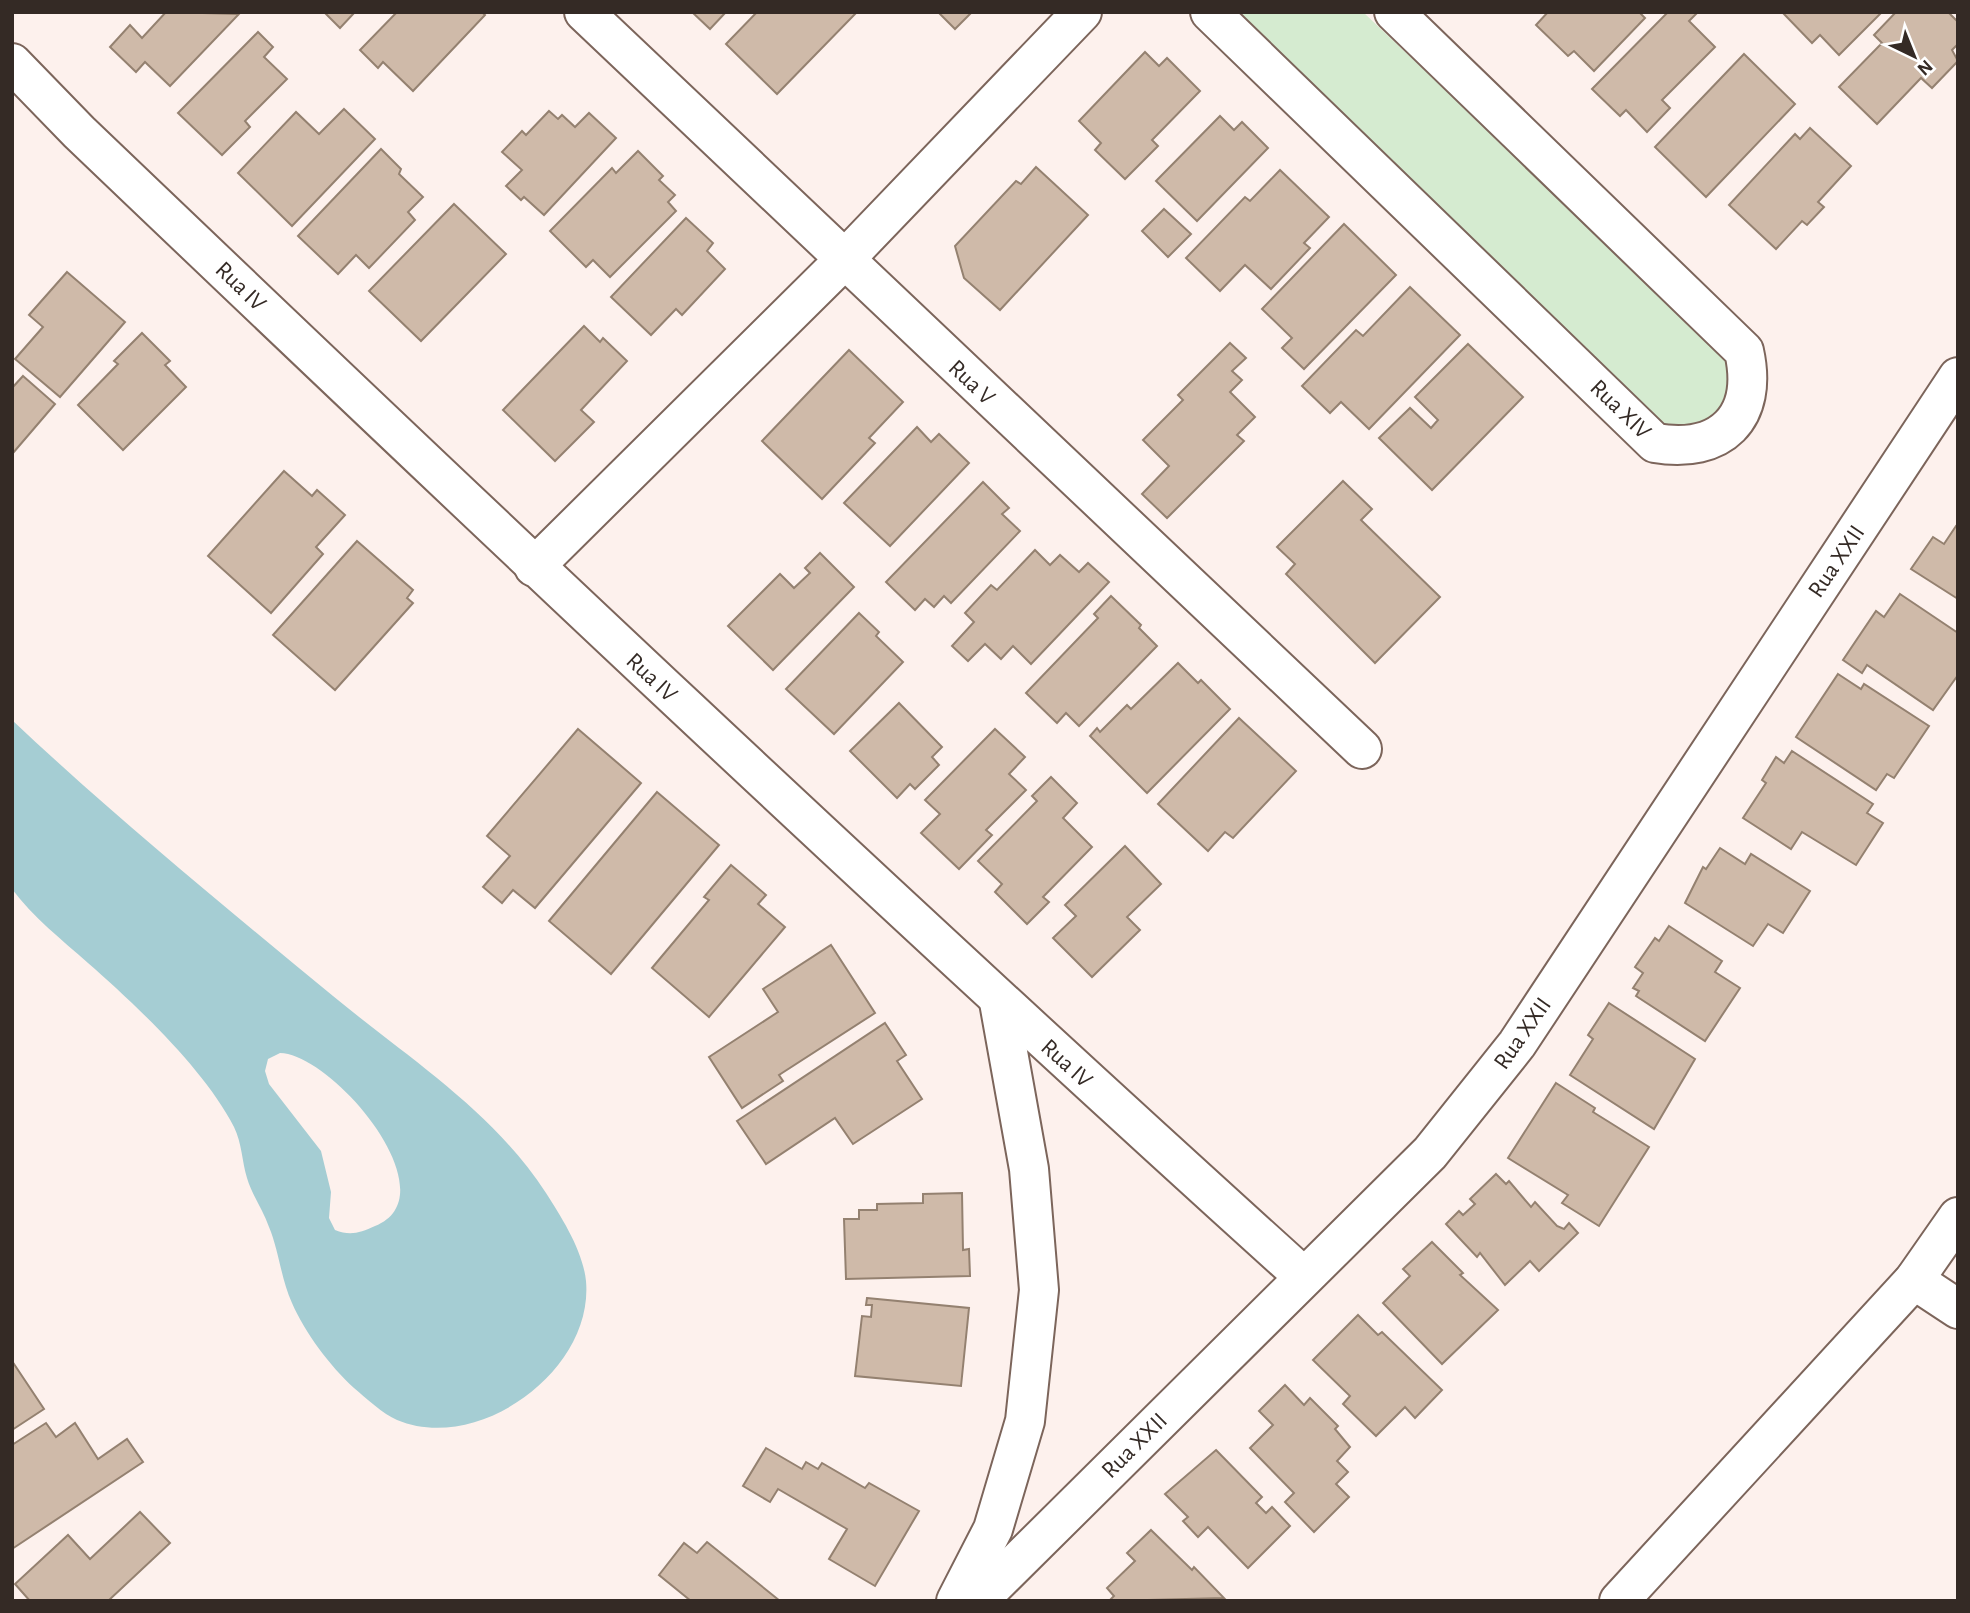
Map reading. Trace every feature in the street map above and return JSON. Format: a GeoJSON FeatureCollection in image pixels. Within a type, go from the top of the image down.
{"type":"FeatureCollection","features":[{"type":"Feature","properties":{"kind":"street","name":"Rua V"},"geometry":{"type":"LineString","coordinates":[[584,12],[843,261],[1362,749]]}},
{"type":"Feature","properties":{"kind":"street"},"geometry":{"type":"LineString","coordinates":[[534,567],[843,261],[1082,12]]}},
{"type":"Feature","properties":{"kind":"street","name":"Rua XIV"},"geometry":{"type":"LineString","coordinates":[[1210,12],[1655,443],[1681,447],[1707,442],[1730,426],[1745,404],[1750,377],[1744,351],[1394,12]]}},
{"type":"Feature","properties":{"kind":"street","name":"Rua IV"},"geometry":{"type":"LineString","coordinates":[[12,63],[79,132],[534,567],[999,1002],[1304,1278]]}},
{"type":"Feature","properties":{"kind":"street","name":"Rua XXII"},"geometry":{"type":"LineString","coordinates":[[978,1601],[1430,1153],[1517,1044],[1958,377]]}},
{"type":"Feature","properties":{"kind":"street"},"geometry":{"type":"LineString","coordinates":[[956,1601],[993,1529],[1025,1421],[1039,1290],[1029,1169],[999,1002]]}},
{"type":"Feature","properties":{"kind":"street"},"geometry":{"type":"LineString","coordinates":[[1619,1601],[1914,1280],[1958,1217]]}},
{"type":"Feature","properties":{"kind":"street"},"geometry":{"type":"LineString","coordinates":[[1914,1280],[1958,1309]]}},
{"type":"Feature","properties":{"kind":"green space"},"geometry":{"type":"Polygon","coordinates":[[[1212,12],[1363,12],[1723,354],[1727,387],[1720,407],[1713,415],[1693,426],[1660,425],[1212,12]]]}},
{"type":"Feature","properties":{"kind":"water"},"geometry":{"type":"Polygon","coordinates":[[[12,720],[211,895],[475,1111],[524,1163],[571,1235],[581,1258],[586,1281],[583,1314],[571,1345],[551,1373],[525,1397],[495,1415],[462,1425],[429,1427],[397,1420],[380,1410],[354,1388],[319,1348],[292,1303],[267,1221],[247,1178],[237,1133],[206,1083],[127,999],[38,919],[12,889],[12,720]],[[280,1053],[268,1059],[265,1071],[269,1084],[321,1151],[331,1192],[329,1218],[335,1230],[355,1233],[375,1226],[395,1210],[400,1186],[393,1158],[376,1128],[354,1100],[328,1076],[302,1059],[280,1053]]]}},
{"type":"Feature","properties":{"kind":"building"},"geometry":{"type":"Polygon","coordinates":[[[166,12],[239,14],[170,86],[145,62],[136,72],[110,47],[130,25],[142,38],[166,12]]]}},
{"type":"Feature","properties":{"kind":"building"},"geometry":{"type":"Polygon","coordinates":[[[324,12],[355,12],[340,28],[324,12]]]}},
{"type":"Feature","properties":{"kind":"building"},"geometry":{"type":"Polygon","coordinates":[[[397,12],[482,12],[485,15],[413,91],[383,62],[378,68],[360,50],[397,12]]]}},
{"type":"Feature","properties":{"kind":"building"},"geometry":{"type":"Polygon","coordinates":[[[692,12],[726,12],[710,29],[692,12]]]}},
{"type":"Feature","properties":{"kind":"building"},"geometry":{"type":"Polygon","coordinates":[[[757,12],[857,12],[777,94],[726,44],[757,12]]]}},
{"type":"Feature","properties":{"kind":"building"},"geometry":{"type":"Polygon","coordinates":[[[938,12],[972,12],[955,29],[938,12]]]}},
{"type":"Feature","properties":{"kind":"building"},"geometry":{"type":"Polygon","coordinates":[[[1548,12],[1639,12],[1645,18],[1594,71],[1574,51],[1568,56],[1536,25],[1548,12]]]}},
{"type":"Feature","properties":{"kind":"building"},"geometry":{"type":"Polygon","coordinates":[[[1668,12],[1698,12],[1689,21],[1715,47],[1662,100],[1670,108],[1647,132],[1626,110],[1620,116],[1592,89],[1668,12]]]}},
{"type":"Feature","properties":{"kind":"building"},"geometry":{"type":"Polygon","coordinates":[[[1782,12],[1882,12],[1839,55],[1820,35],[1812,43],[1782,12]]]}},
{"type":"Feature","properties":{"kind":"building"},"geometry":{"type":"Polygon","coordinates":[[[1896,12],[1948,12],[1958,22],[1958,44],[1952,50],[1958,61],[1932,88],[1921,78],[1877,124],[1839,87],[1882,43],[1874,35],[1896,12]]]}},
{"type":"Feature","properties":{"kind":"building"},"geometry":{"type":"Polygon","coordinates":[[[258,32],[273,47],[264,57],[287,79],[245,121],[250,127],[222,155],[178,113],[258,32]]]}},
{"type":"Feature","properties":{"kind":"building"},"geometry":{"type":"Polygon","coordinates":[[[1145,52],[1159,66],[1167,58],[1200,91],[1152,140],[1158,146],[1125,179],[1095,150],[1101,143],[1079,121],[1145,52]]]}},
{"type":"Feature","properties":{"kind":"building"},"geometry":{"type":"Polygon","coordinates":[[[1744,54],[1795,104],[1706,197],[1655,147],[1744,54]]]}},
{"type":"Feature","properties":{"kind":"building"},"geometry":{"type":"Polygon","coordinates":[[[344,109],[375,139],[292,226],[238,173],[296,112],[319,134],[344,109]]]}},
{"type":"Feature","properties":{"kind":"building"},"geometry":{"type":"Polygon","coordinates":[[[549,111],[558,119],[562,115],[575,127],[589,113],[616,138],[544,215],[524,197],[521,200],[506,186],[522,170],[502,152],[522,131],[526,135],[549,111]]]}},
{"type":"Feature","properties":{"kind":"building"},"geometry":{"type":"Polygon","coordinates":[[[1220,116],[1234,130],[1242,122],[1268,148],[1197,221],[1156,181],[1220,116]]]}},
{"type":"Feature","properties":{"kind":"building"},"geometry":{"type":"Polygon","coordinates":[[[1810,128],[1851,166],[1818,202],[1824,207],[1807,225],[1802,221],[1776,249],[1729,205],[1795,134],[1800,139],[1810,128]]]}},
{"type":"Feature","properties":{"kind":"building"},"geometry":{"type":"Polygon","coordinates":[[[381,149],[401,169],[399,174],[423,197],[408,212],[415,220],[369,268],[356,255],[338,274],[298,236],[381,149]]]}},
{"type":"Feature","properties":{"kind":"building"},"geometry":{"type":"Polygon","coordinates":[[[638,151],[663,176],[659,180],[675,195],[668,202],[676,211],[610,277],[593,260],[586,267],[550,231],[612,168],[616,173],[638,151]]]}},
{"type":"Feature","properties":{"kind":"building"},"geometry":{"type":"Polygon","coordinates":[[[1036,167],[1088,215],[1000,310],[964,278],[955,246],[1016,181],[1021,184],[1036,167]]]}},
{"type":"Feature","properties":{"kind":"building"},"geometry":{"type":"Polygon","coordinates":[[[1280,170],[1329,217],[1304,243],[1310,248],[1271,289],[1245,265],[1220,291],[1186,258],[1245,197],[1250,201],[1280,170]]]}},
{"type":"Feature","properties":{"kind":"building"},"geometry":{"type":"Polygon","coordinates":[[[454,204],[506,254],[421,341],[369,291],[454,204]]]}},
{"type":"Feature","properties":{"kind":"building"},"geometry":{"type":"Polygon","coordinates":[[[1164,209],[1191,234],[1168,257],[1142,231],[1164,209]]]}},
{"type":"Feature","properties":{"kind":"building"},"geometry":{"type":"Polygon","coordinates":[[[686,218],[713,243],[707,251],[725,269],[682,315],[676,309],[651,335],[611,297],[686,218]]]}},
{"type":"Feature","properties":{"kind":"building"},"geometry":{"type":"Polygon","coordinates":[[[1344,224],[1396,275],[1304,369],[1282,348],[1292,338],[1262,309],[1344,224]]]}},
{"type":"Feature","properties":{"kind":"building"},"geometry":{"type":"Polygon","coordinates":[[[67,272],[125,322],[60,397],[15,359],[43,327],[29,315],[67,272]]]}},
{"type":"Feature","properties":{"kind":"building"},"geometry":{"type":"Polygon","coordinates":[[[1410,287],[1460,335],[1369,429],[1341,402],[1330,413],[1302,386],[1356,330],[1363,336],[1410,287]]]}},
{"type":"Feature","properties":{"kind":"building"},"geometry":{"type":"Polygon","coordinates":[[[584,326],[600,342],[603,338],[627,361],[581,410],[594,422],[555,461],[503,410],[584,326]]]}},
{"type":"Feature","properties":{"kind":"building"},"geometry":{"type":"Polygon","coordinates":[[[142,333],[170,361],[165,365],[186,387],[123,450],[78,405],[118,364],[114,361],[142,333]]]}},
{"type":"Feature","properties":{"kind":"building"},"geometry":{"type":"Polygon","coordinates":[[[1230,343],[1246,358],[1232,371],[1242,380],[1230,392],[1255,417],[1237,435],[1244,441],[1167,518],[1142,494],[1169,466],[1143,440],[1183,400],[1178,395],[1230,343]]]}},
{"type":"Feature","properties":{"kind":"building"},"geometry":{"type":"Polygon","coordinates":[[[1468,344],[1523,397],[1432,490],[1379,438],[1410,408],[1431,428],[1438,420],[1415,397],[1468,344]]]}},
{"type":"Feature","properties":{"kind":"building"},"geometry":{"type":"Polygon","coordinates":[[[849,350],[903,402],[869,438],[875,443],[822,499],[762,441],[849,350]]]}},
{"type":"Feature","properties":{"kind":"building"},"geometry":{"type":"Polygon","coordinates":[[[23,376],[55,404],[13,453],[12,388],[23,376]]]}},
{"type":"Feature","properties":{"kind":"building"},"geometry":{"type":"Polygon","coordinates":[[[917,427],[931,442],[939,434],[969,463],[890,546],[844,503],[917,427]]]}},
{"type":"Feature","properties":{"kind":"building"},"geometry":{"type":"Polygon","coordinates":[[[284,471],[312,496],[317,490],[345,515],[316,547],[323,554],[271,613],[208,556],[284,471]]]}},
{"type":"Feature","properties":{"kind":"building"},"geometry":{"type":"Polygon","coordinates":[[[1343,481],[1372,509],[1361,520],[1440,597],[1375,663],[1286,574],[1295,564],[1277,547],[1343,481]]]}},
{"type":"Feature","properties":{"kind":"building"},"geometry":{"type":"Polygon","coordinates":[[[983,482],[1009,508],[1002,514],[1020,531],[951,603],[944,596],[934,607],[925,599],[915,610],[886,582],[983,482]]]}},
{"type":"Feature","properties":{"kind":"building"},"geometry":{"type":"Polygon","coordinates":[[[1956,526],[1958,599],[1911,569],[1933,537],[1944,544],[1956,526]]]}},
{"type":"Feature","properties":{"kind":"building"},"geometry":{"type":"Polygon","coordinates":[[[357,541],[413,590],[407,598],[413,603],[335,690],[273,635],[357,541]]]}},
{"type":"Feature","properties":{"kind":"building"},"geometry":{"type":"Polygon","coordinates":[[[1035,550],[1050,565],[1060,555],[1079,572],[1088,563],[1109,582],[1031,664],[1013,646],[1001,659],[985,644],[968,661],[952,646],[974,622],[965,613],[991,585],[997,590],[1035,550]]]}},
{"type":"Feature","properties":{"kind":"building"},"geometry":{"type":"Polygon","coordinates":[[[820,553],[854,587],[773,670],[728,626],[780,574],[794,588],[810,573],[805,568],[820,553]]]}},
{"type":"Feature","properties":{"kind":"building"},"geometry":{"type":"Polygon","coordinates":[[[1900,594],[1958,633],[1958,675],[1933,710],[1867,665],[1862,673],[1843,660],[1876,611],[1884,617],[1900,594]]]}},
{"type":"Feature","properties":{"kind":"building"},"geometry":{"type":"Polygon","coordinates":[[[1111,596],[1141,625],[1139,628],[1157,646],[1079,726],[1066,713],[1057,723],[1026,693],[1098,618],[1094,614],[1111,596]]]}},
{"type":"Feature","properties":{"kind":"building"},"geometry":{"type":"Polygon","coordinates":[[[859,613],[879,632],[876,636],[903,662],[834,734],[786,689],[859,613]]]}},
{"type":"Feature","properties":{"kind":"building"},"geometry":{"type":"Polygon","coordinates":[[[1178,663],[1198,683],[1201,680],[1230,709],[1147,793],[1090,736],[1097,728],[1100,732],[1127,705],[1131,709],[1178,663]]]}},
{"type":"Feature","properties":{"kind":"building"},"geometry":{"type":"Polygon","coordinates":[[[1838,674],[1861,689],[1864,684],[1929,726],[1894,778],[1887,774],[1876,790],[1796,737],[1838,674]]]}},
{"type":"Feature","properties":{"kind":"building"},"geometry":{"type":"Polygon","coordinates":[[[899,703],[942,747],[932,757],[939,765],[915,789],[910,784],[897,798],[850,751],[899,703]]]}},
{"type":"Feature","properties":{"kind":"building"},"geometry":{"type":"Polygon","coordinates":[[[1239,718],[1296,771],[1233,838],[1225,832],[1208,851],[1158,804],[1239,718]]]}},
{"type":"Feature","properties":{"kind":"building"},"geometry":{"type":"Polygon","coordinates":[[[578,729],[641,783],[535,908],[513,890],[502,903],[483,887],[510,856],[487,836],[578,729]]]}},
{"type":"Feature","properties":{"kind":"building"},"geometry":{"type":"Polygon","coordinates":[[[995,729],[1025,757],[1009,774],[1026,790],[986,830],[992,835],[959,869],[921,833],[940,814],[925,800],[995,729]]]}},
{"type":"Feature","properties":{"kind":"building"},"geometry":{"type":"Polygon","coordinates":[[[1792,751],[1873,804],[1867,813],[1883,823],[1856,865],[1802,832],[1791,849],[1743,818],[1766,783],[1762,780],[1776,757],[1784,763],[1792,751]]]}},
{"type":"Feature","properties":{"kind":"building"},"geometry":{"type":"Polygon","coordinates":[[[1051,777],[1077,803],[1063,818],[1092,847],[1043,897],[1049,902],[1027,924],[995,892],[1002,884],[978,861],[1037,801],[1032,796],[1051,777]]]}},
{"type":"Feature","properties":{"kind":"building"},"geometry":{"type":"Polygon","coordinates":[[[657,792],[719,845],[611,974],[549,921],[657,792]]]}},
{"type":"Feature","properties":{"kind":"building"},"geometry":{"type":"Polygon","coordinates":[[[1125,846],[1161,884],[1127,917],[1140,930],[1092,977],[1053,938],[1076,916],[1065,905],[1125,846]]]}},
{"type":"Feature","properties":{"kind":"building"},"geometry":{"type":"Polygon","coordinates":[[[1720,848],[1745,864],[1751,854],[1810,891],[1783,933],[1768,924],[1753,946],[1685,903],[1703,867],[1706,869],[1720,848]]]}},
{"type":"Feature","properties":{"kind":"building"},"geometry":{"type":"Polygon","coordinates":[[[731,865],[766,895],[758,904],[785,927],[709,1017],[652,968],[709,900],[704,897],[731,865]]]}},
{"type":"Feature","properties":{"kind":"building"},"geometry":{"type":"Polygon","coordinates":[[[1669,926],[1722,961],[1715,972],[1740,988],[1705,1041],[1636,996],[1639,991],[1633,988],[1643,973],[1635,967],[1655,938],[1659,941],[1669,926]]]}},
{"type":"Feature","properties":{"kind":"building"},"geometry":{"type":"Polygon","coordinates":[[[831,945],[875,1013],[779,1075],[783,1081],[742,1108],[709,1057],[778,1012],[763,989],[831,945]]]}},
{"type":"Feature","properties":{"kind":"building"},"geometry":{"type":"Polygon","coordinates":[[[1609,1003],[1695,1059],[1654,1129],[1570,1075],[1593,1039],[1588,1035],[1609,1003]]]}},
{"type":"Feature","properties":{"kind":"building"},"geometry":{"type":"Polygon","coordinates":[[[885,1023],[906,1055],[897,1061],[922,1099],[853,1144],[835,1118],[766,1164],[737,1121],[885,1023]]]}},
{"type":"Feature","properties":{"kind":"building"},"geometry":{"type":"Polygon","coordinates":[[[1556,1083],[1595,1108],[1593,1112],[1649,1147],[1599,1226],[1562,1203],[1568,1195],[1508,1158],[1556,1083]]]}},
{"type":"Feature","properties":{"kind":"building"},"geometry":{"type":"Polygon","coordinates":[[[1496,1174],[1506,1184],[1509,1181],[1531,1207],[1535,1202],[1557,1226],[1564,1229],[1569,1223],[1578,1233],[1539,1271],[1530,1261],[1505,1285],[1480,1253],[1477,1257],[1446,1224],[1459,1211],[1463,1215],[1475,1204],[1470,1199],[1496,1174]]]}},
{"type":"Feature","properties":{"kind":"building"},"geometry":{"type":"Polygon","coordinates":[[[962,1193],[963,1250],[969,1249],[970,1276],[846,1279],[844,1219],[859,1219],[859,1210],[877,1210],[877,1204],[923,1203],[923,1194],[962,1193]]]}},
{"type":"Feature","properties":{"kind":"building"},"geometry":{"type":"Polygon","coordinates":[[[1432,1242],[1463,1273],[1460,1275],[1498,1310],[1442,1364],[1383,1303],[1410,1276],[1403,1269],[1432,1242]]]}},
{"type":"Feature","properties":{"kind":"building"},"geometry":{"type":"Polygon","coordinates":[[[867,1298],[969,1308],[961,1386],[855,1376],[862,1316],[871,1317],[872,1305],[866,1305],[867,1298]]]}},
{"type":"Feature","properties":{"kind":"building"},"geometry":{"type":"Polygon","coordinates":[[[1358,1315],[1378,1335],[1382,1332],[1442,1390],[1415,1418],[1405,1407],[1376,1436],[1343,1404],[1350,1396],[1313,1360],[1358,1315]]]}},
{"type":"Feature","properties":{"kind":"building"},"geometry":{"type":"Polygon","coordinates":[[[12,1361],[44,1409],[12,1430],[12,1361]]]}},
{"type":"Feature","properties":{"kind":"building"},"geometry":{"type":"Polygon","coordinates":[[[1285,1385],[1304,1405],[1310,1398],[1338,1426],[1335,1429],[1350,1447],[1337,1461],[1348,1472],[1336,1484],[1349,1497],[1314,1532],[1285,1502],[1294,1493],[1250,1448],[1273,1425],[1259,1411],[1285,1385]]]}},
{"type":"Feature","properties":{"kind":"building"},"geometry":{"type":"Polygon","coordinates":[[[46,1423],[56,1437],[75,1423],[98,1459],[127,1439],[143,1462],[12,1549],[12,1445],[46,1423]]]}},
{"type":"Feature","properties":{"kind":"building"},"geometry":{"type":"Polygon","coordinates":[[[766,1448],[802,1469],[806,1462],[818,1469],[822,1463],[865,1488],[869,1483],[919,1511],[875,1586],[829,1559],[847,1529],[778,1489],[770,1502],[743,1486],[766,1448]]]}},
{"type":"Feature","properties":{"kind":"building"},"geometry":{"type":"Polygon","coordinates":[[[1216,1450],[1262,1497],[1256,1503],[1266,1513],[1272,1507],[1290,1526],[1248,1568],[1208,1527],[1198,1537],[1183,1521],[1188,1517],[1165,1494],[1216,1450]]]}},
{"type":"Feature","properties":{"kind":"building"},"geometry":{"type":"Polygon","coordinates":[[[140,1512],[170,1543],[108,1601],[30,1601],[15,1584],[68,1535],[90,1559],[140,1512]]]}},
{"type":"Feature","properties":{"kind":"building"},"geometry":{"type":"Polygon","coordinates":[[[1151,1530],[1192,1570],[1194,1567],[1224,1598],[1109,1601],[1114,1596],[1107,1588],[1135,1561],[1127,1553],[1151,1530]]]}},
{"type":"Feature","properties":{"kind":"building"},"geometry":{"type":"Polygon","coordinates":[[[707,1542],[780,1601],[691,1601],[659,1575],[684,1543],[697,1553],[707,1542]]]}}]}
